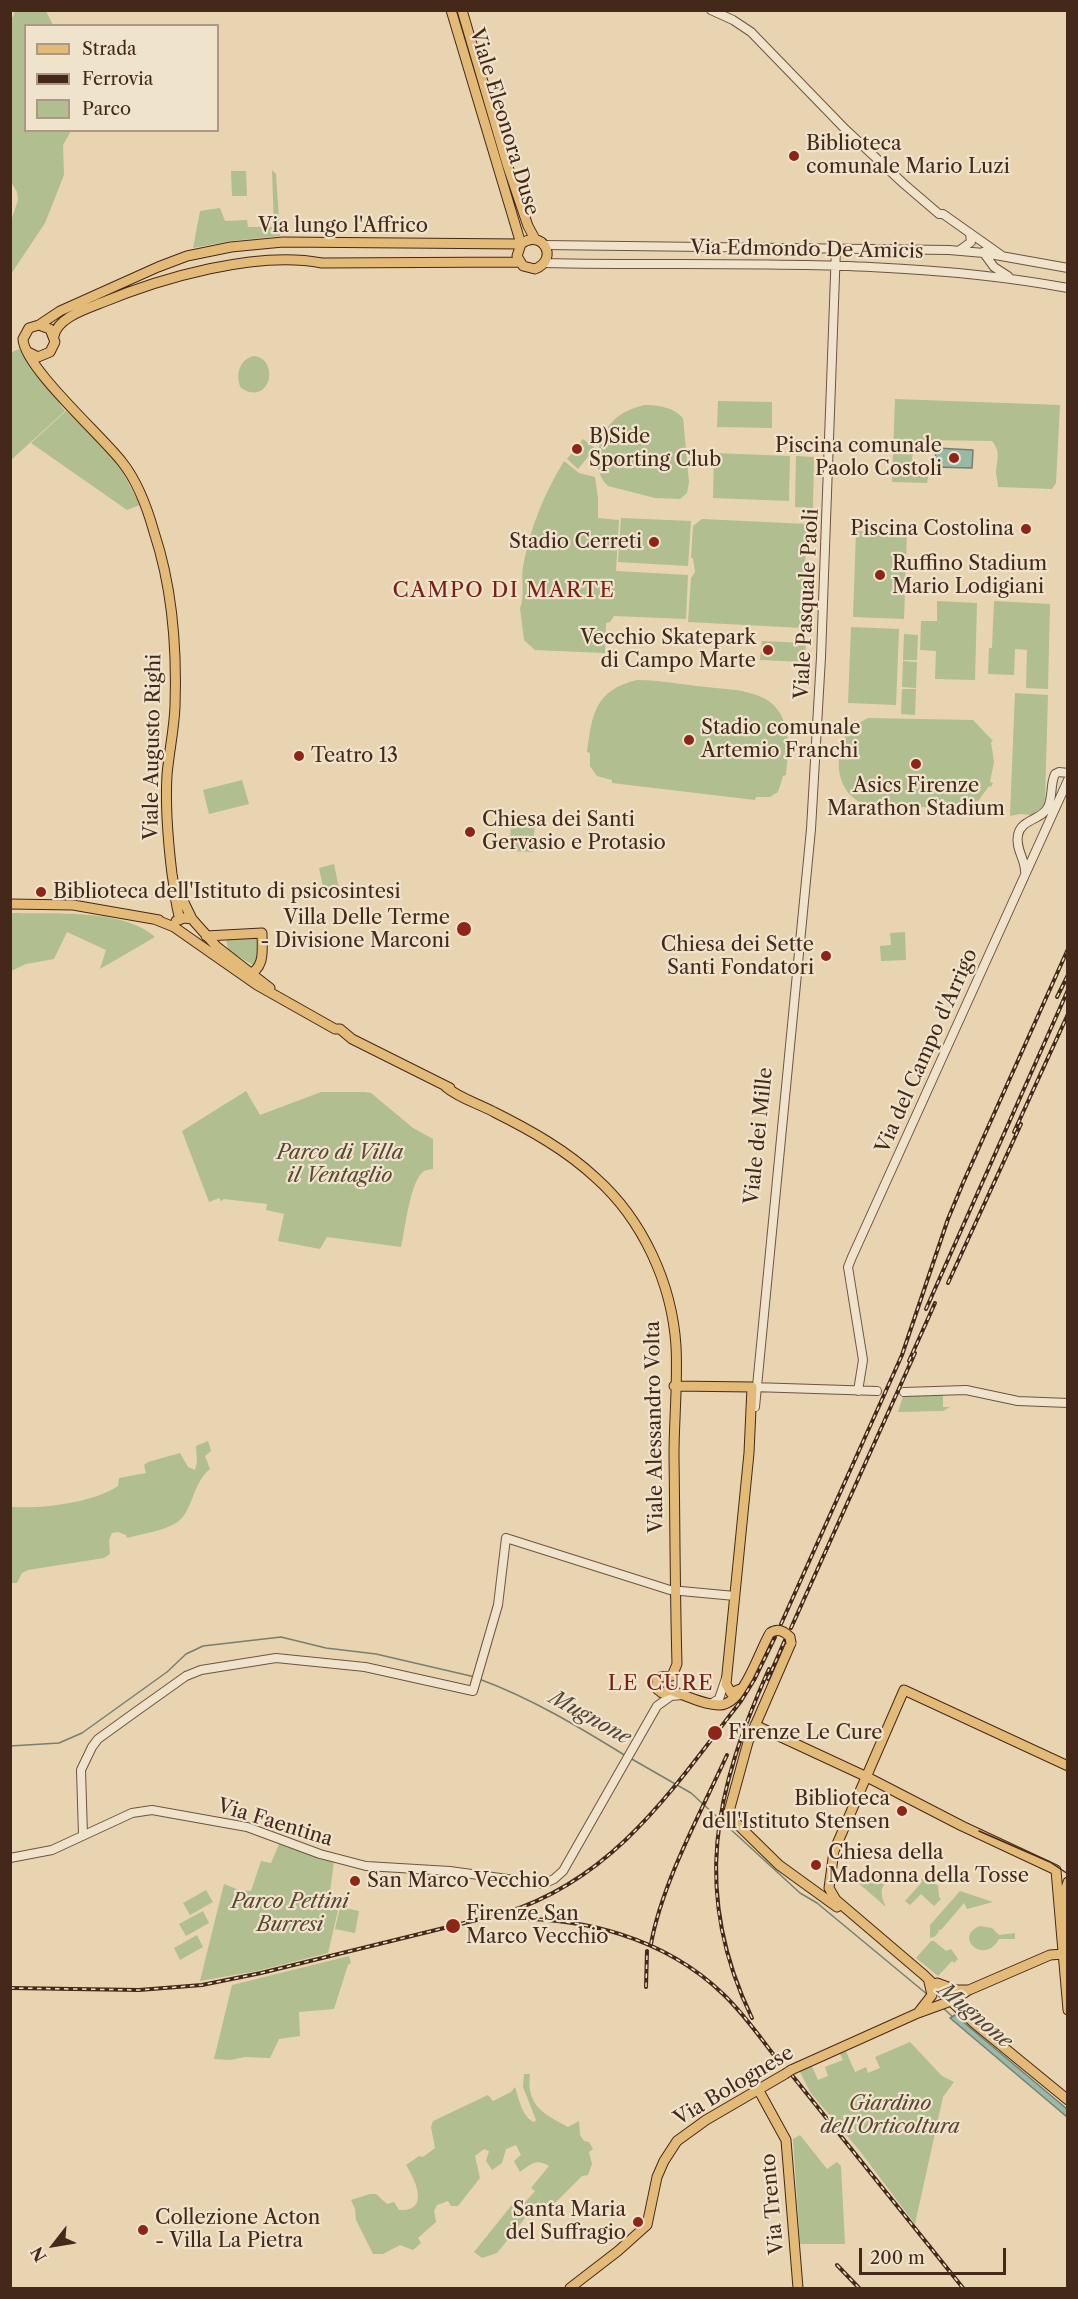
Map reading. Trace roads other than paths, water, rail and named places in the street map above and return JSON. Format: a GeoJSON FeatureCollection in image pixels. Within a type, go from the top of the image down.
{"type":"FeatureCollection","features":[{"type":"Feature","properties":{"kind":"main road","name":"Viale Eleonora Duse"},"geometry":{"type":"LineString","coordinates":[[451,10],[521,244]]}},
{"type":"Feature","properties":{"kind":"main road","name":"Viale Eleonora Duse"},"geometry":{"type":"LineString","coordinates":[[462,10],[507,164],[528,226],[535,239]]}},
{"type":"Feature","properties":{"kind":"main road","name":"Via lungo l'Affrico"},"geometry":{"type":"LineString","coordinates":[[28,352],[23,344],[24,335],[29,328],[39,325],[66,308],[188,256],[231,247],[283,242],[521,244],[535,239]]}},
{"type":"Feature","properties":{"kind":"main road"},"geometry":{"type":"LineString","coordinates":[[40,370],[39,362],[53,348],[56,329],[61,323],[88,308],[130,291],[179,276],[273,261],[519,262],[531,269],[544,264],[547,254],[544,245],[535,239]]}},
{"type":"Feature","properties":{"kind":"main road"},"geometry":{"type":"LineString","coordinates":[[519,262],[517,253],[521,244]]}},
{"type":"Feature","properties":{"kind":"main road"},"geometry":{"type":"LineString","coordinates":[[39,325],[50,329],[54,336]]}},
{"type":"Feature","properties":{"kind":"main road"},"geometry":{"type":"LineString","coordinates":[[28,352],[35,356],[43,356]]}},
{"type":"Feature","properties":{"kind":"main road","name":"Viale Augusto Righi"},"geometry":{"type":"LineString","coordinates":[[28,352],[63,399],[126,467],[144,502],[159,546],[174,650],[175,705],[166,797],[168,846],[180,919],[177,926],[182,932]]}},
{"type":"Feature","properties":{"kind":"main road","name":"Viale Augusto Righi"},"geometry":{"type":"LineString","coordinates":[[173,877],[192,919],[206,936],[253,973],[267,988]]}},
{"type":"Feature","properties":{"kind":"main road"},"geometry":{"type":"LineString","coordinates":[[10,904],[73,905],[154,919],[173,921],[192,919]]}},
{"type":"Feature","properties":{"kind":"main road"},"geometry":{"type":"LineString","coordinates":[[154,919],[182,932],[242,975],[267,988]]}},
{"type":"Feature","properties":{"kind":"main road"},"geometry":{"type":"LineString","coordinates":[[206,936],[262,933],[262,962],[253,973],[242,975]]}},
{"type":"Feature","properties":{"kind":"main road","name":"Viale Alessandro Volta"},"geometry":{"type":"LineString","coordinates":[[267,988],[334,1029],[338,1034],[454,1089],[468,1099],[540,1137],[569,1156],[599,1180],[626,1211],[654,1257],[669,1301],[676,1349],[674,1386],[676,1668],[673,1675],[667,1677]]}},
{"type":"Feature","properties":{"kind":"main road"},"geometry":{"type":"LineString","coordinates":[[674,1386],[755,1387]]}},
{"type":"Feature","properties":{"kind":"main road","name":"Viale dei Mille"},"geometry":{"type":"LineString","coordinates":[[728,1671],[755,1387]]}},
{"type":"Feature","properties":{"kind":"main road"},"geometry":{"type":"LineString","coordinates":[[670,1690],[672,1683],[667,1677],[660,1678],[655,1685],[660,1692],[670,1690],[718,1705],[729,1703],[734,1700],[742,1688],[770,1634],[777,1630],[785,1632],[790,1637],[791,1643],[754,1725],[742,1760],[728,1815],[765,1853],[794,1877],[850,1917],[865,1924]]}},
{"type":"Feature","properties":{"kind":"main road"},"geometry":{"type":"LineString","coordinates":[[728,1671],[727,1686],[730,1692],[735,1693],[742,1688]]}},
{"type":"Feature","properties":{"kind":"main road"},"geometry":{"type":"LineString","coordinates":[[1068,1766],[904,1690],[834,1851],[829,1888],[831,1894],[924,1975],[947,2002],[1068,2100]]}},
{"type":"Feature","properties":{"kind":"main road"},"geometry":{"type":"LineString","coordinates":[[754,1725],[867,1777],[962,1826],[1054,1869],[1057,1873],[1066,1957]]}},
{"type":"Feature","properties":{"kind":"main road"},"geometry":{"type":"LineString","coordinates":[[1068,1882],[1065,1891],[1065,1999],[1068,2010]]}},
{"type":"Feature","properties":{"kind":"main road","name":"Via Bolognese"},"geometry":{"type":"LineString","coordinates":[[570,2289],[618,2252],[647,2225],[657,2177],[664,2161],[677,2141],[706,2120],[788,2072],[922,2011],[947,2002],[1050,1954],[1066,1957]]}},
{"type":"Feature","properties":{"kind":"main road"},"geometry":{"type":"LineString","coordinates":[[924,1975],[947,1988],[969,1990]]}},
{"type":"Feature","properties":{"kind":"main road"},"geometry":{"type":"LineString","coordinates":[[922,2011],[932,1993],[931,1984],[924,1975]]}},
{"type":"Feature","properties":{"kind":"main road","name":"Via Trento"},"geometry":{"type":"LineString","coordinates":[[758,2089],[786,2138],[798,2289]]}},
{"type":"Feature","properties":{"kind":"street"},"geometry":{"type":"LineString","coordinates":[[711,10],[733,20],[751,33],[846,130],[904,184],[927,203],[932,203],[943,214],[1005,257]]}},
{"type":"Feature","properties":{"kind":"street"},"geometry":{"type":"LineString","coordinates":[[960,250],[971,242],[970,233]]}},
{"type":"Feature","properties":{"kind":"street"},"geometry":{"type":"LineString","coordinates":[[970,233],[994,267],[1013,279]]}},
{"type":"Feature","properties":{"kind":"street"},"geometry":{"type":"LineString","coordinates":[[544,245],[960,250],[1068,268]]}},
{"type":"Feature","properties":{"kind":"street","name":"Viale Pasquale Paoli"},"geometry":{"type":"LineString","coordinates":[[812,820],[819,712],[836,248]]}},
{"type":"Feature","properties":{"kind":"street","name":"Via Edmondo De Amicis"},"geometry":{"type":"LineString","coordinates":[[544,264],[836,266],[925,270],[1013,279],[1068,288]]}},
{"type":"Feature","properties":{"kind":"street"},"geometry":{"type":"LineString","coordinates":[[1065,772],[1067,781]]}},
{"type":"Feature","properties":{"kind":"street","name":"Via del Campo d'Arrigo"},"geometry":{"type":"LineString","coordinates":[[1025,873],[1024,861],[1017,843],[1018,832],[1024,824],[1039,816],[1047,808],[1053,778],[1056,773],[1065,772]]}},
{"type":"Feature","properties":{"kind":"street","name":"Via del Campo d'Arrigo"},"geometry":{"type":"LineString","coordinates":[[858,1391],[863,1360],[851,1267],[858,1242],[1067,781]]}},
{"type":"Feature","properties":{"kind":"street","name":"Viale dei Mille"},"geometry":{"type":"LineString","coordinates":[[755,1387],[806,839],[812,820]]}},
{"type":"Feature","properties":{"kind":"street"},"geometry":{"type":"LineString","coordinates":[[755,1387],[877,1391]]}},
{"type":"Feature","properties":{"kind":"street"},"geometry":{"type":"LineString","coordinates":[[904,1392],[974,1391],[1017,1401],[1068,1403]]}},
{"type":"Feature","properties":{"kind":"street"},"geometry":{"type":"LineString","coordinates":[[83,1835],[81,1770],[92,1747],[100,1738],[186,1676],[216,1666],[276,1658],[364,1667],[474,1689],[498,1601],[506,1538],[676,1591],[735,1596]]}},
{"type":"Feature","properties":{"kind":"street"},"geometry":{"type":"LineString","coordinates":[[712,1703],[719,1699],[728,1671]]}},
{"type":"Feature","properties":{"kind":"street","name":"Via Faentina"},"geometry":{"type":"LineString","coordinates":[[10,1858],[52,1850],[134,1812],[148,1810],[248,1827],[320,1854],[366,1866],[455,1872],[539,1884],[550,1881],[561,1872],[657,1706],[671,1696],[685,1695]]}},
{"type":"Feature","properties":{"kind":"waterway","name":"Mugnone"},"geometry":{"type":"LineString","coordinates":[[10,1746],[59,1743],[82,1733],[167,1672],[186,1654],[203,1646],[281,1637],[326,1648],[376,1654],[475,1677]]}},
{"type":"Feature","properties":{"kind":"waterway","name":"Mugnone"},"geometry":{"type":"LineString","coordinates":[[479,1679],[536,1704],[626,1756]]}},
{"type":"Feature","properties":{"kind":"waterway","name":"Mugnone"},"geometry":{"type":"LineString","coordinates":[[630,1758],[691,1793],[800,1893],[817,1903],[928,1995]]}},
{"type":"Feature","properties":{"kind":"waterway","name":"Mugnone"},"geometry":{"type":"LineString","coordinates":[[943,2008],[953,2017]]}},
{"type":"Feature","properties":{"kind":"tram line"},"geometry":{"type":"LineString","coordinates":[[979,1831],[1050,1862],[1068,1874]]}},
{"type":"Feature","properties":{"kind":"railway"},"geometry":{"type":"LineString","coordinates":[[781,1624],[902,1355],[948,1219],[1068,949]]}},
{"type":"Feature","properties":{"kind":"railway"},"geometry":{"type":"LineString","coordinates":[[1057,997],[1068,975]]}},
{"type":"Feature","properties":{"kind":"railway"},"geometry":{"type":"LineString","coordinates":[[926,1309],[1068,990]]}},
{"type":"Feature","properties":{"kind":"railway"},"geometry":{"type":"LineString","coordinates":[[1014,1132],[1068,1014]]}},
{"type":"Feature","properties":{"kind":"railway"},"geometry":{"type":"LineString","coordinates":[[948,1283],[1021,1124]]}},
{"type":"Feature","properties":{"kind":"railway"},"geometry":{"type":"LineString","coordinates":[[909,1361],[935,1303]]}},
{"type":"Feature","properties":{"kind":"railway"},"geometry":{"type":"LineString","coordinates":[[791,1628],[915,1353]]}},
{"type":"Feature","properties":{"kind":"railway"},"geometry":{"type":"LineString","coordinates":[[10,1988],[139,1990],[202,1985],[261,1973],[505,1913],[544,1897],[579,1877],[611,1853],[666,1797],[741,1701],[775,1637]]}},
{"type":"Feature","properties":{"kind":"railway"},"geometry":{"type":"LineString","coordinates":[[768,1679],[785,1640]]}},
{"type":"Feature","properties":{"kind":"railway"},"geometry":{"type":"LineString","coordinates":[[752,2018],[733,1972],[721,1927],[716,1884],[717,1842],[724,1799],[735,1757],[769,1669]]}},
{"type":"Feature","properties":{"kind":"railway"},"geometry":{"type":"LineString","coordinates":[[651,1944],[656,1921],[673,1872],[727,1755]]}},
{"type":"Feature","properties":{"kind":"railway"},"geometry":{"type":"LineString","coordinates":[[503,1919],[533,1919],[592,1927],[621,1934],[649,1945],[675,1958],[723,1994],[743,2015],[773,2054]]}},
{"type":"Feature","properties":{"kind":"railway"},"geometry":{"type":"LineString","coordinates":[[646,1987],[647,1951]]}},
{"type":"Feature","properties":{"kind":"railway"},"geometry":{"type":"LineString","coordinates":[[791,2074],[963,2288]]}},
{"type":"Feature","properties":{"kind":"railway"},"geometry":{"type":"LineString","coordinates":[[837,2265],[859,2288]]}},
{"type":"Feature","properties":{"kind":"place","name":"Biblioteca comunale Mario Luzi"},"geometry":{"type":"Point","coordinates":[794,156]}},
{"type":"Feature","properties":{"kind":"place","name":"B)Side Sporting Club"},"geometry":{"type":"Point","coordinates":[577,449]}},
{"type":"Feature","properties":{"kind":"place","name":"Piscina comunale Paolo Costoli"},"geometry":{"type":"Point","coordinates":[954,458]}},
{"type":"Feature","properties":{"kind":"place","name":"Piscina Costolina"},"geometry":{"type":"Point","coordinates":[1026,529]}},
{"type":"Feature","properties":{"kind":"place","name":"Stadio Cerreti"},"geometry":{"type":"Point","coordinates":[654,542]}},
{"type":"Feature","properties":{"kind":"place","name":"Ruffino Stadium Mario Lodigiani"},"geometry":{"type":"Point","coordinates":[880,575]}},
{"type":"Feature","properties":{"kind":"place","name":"Vecchio Skatepark di Campo Marte"},"geometry":{"type":"Point","coordinates":[768,650]}},
{"type":"Feature","properties":{"kind":"place","name":"Stadio comunale Artemio Franchi"},"geometry":{"type":"Point","coordinates":[689,740]}},
{"type":"Feature","properties":{"kind":"place","name":"Teatro 13"},"geometry":{"type":"Point","coordinates":[299,756]}},
{"type":"Feature","properties":{"kind":"place","name":"Asics Firenze Marathon Stadium"},"geometry":{"type":"Point","coordinates":[916,764]}},
{"type":"Feature","properties":{"kind":"place","name":"Chiesa dei Santi Gervasio e Protasio"},"geometry":{"type":"Point","coordinates":[470,832]}},
{"type":"Feature","properties":{"kind":"place","name":"Biblioteca dell'Istituto di psicosintesi"},"geometry":{"type":"Point","coordinates":[41,892]}},
{"type":"Feature","properties":{"kind":"place","name":"Villa Delle Terme - Divisione Marconi"},"geometry":{"type":"Point","coordinates":[464,929]}},
{"type":"Feature","properties":{"kind":"place","name":"Chiesa dei Sette Santi Fondatori"},"geometry":{"type":"Point","coordinates":[826,956]}},
{"type":"Feature","properties":{"kind":"place","name":"Firenze Le Cure"},"geometry":{"type":"Point","coordinates":[715,1733]}},
{"type":"Feature","properties":{"kind":"place","name":"Biblioteca dell'Istituto Stensen"},"geometry":{"type":"Point","coordinates":[902,1811]}},
{"type":"Feature","properties":{"kind":"place","name":"Chiesa della Madonna della Tosse"},"geometry":{"type":"Point","coordinates":[816,1865]}},
{"type":"Feature","properties":{"kind":"place","name":"San Marco Vecchio"},"geometry":{"type":"Point","coordinates":[355,1881]}},
{"type":"Feature","properties":{"kind":"place","name":"Firenze San Marco Vecchio"},"geometry":{"type":"Point","coordinates":[453,1926]}},
{"type":"Feature","properties":{"kind":"place","name":"Santa Maria del Suffragio"},"geometry":{"type":"Point","coordinates":[638,2222]}},
{"type":"Feature","properties":{"kind":"place","name":"Collezione Acton - Villa La Pietra"},"geometry":{"type":"Point","coordinates":[143,2230]}},
{"type":"Feature","properties":{"kind":"district","name":"CAMPO DI MARTE"},"geometry":{"type":"Point","coordinates":[504,591]}},
{"type":"Feature","properties":{"kind":"district","name":"LE CURE"},"geometry":{"type":"Point","coordinates":[661,1684]}},
{"type":"Feature","properties":{"kind":"park label","name":"Parco di Villa il Ventaglio"},"geometry":{"type":"Point","coordinates":[340,1164]}},
{"type":"Feature","properties":{"kind":"park label","name":"Parco Pettini Burresi"},"geometry":{"type":"Point","coordinates":[290,1914]}},
{"type":"Feature","properties":{"kind":"park label","name":"Giardino dell'Orticoltura"},"geometry":{"type":"Point","coordinates":[890,2116]}}]}
